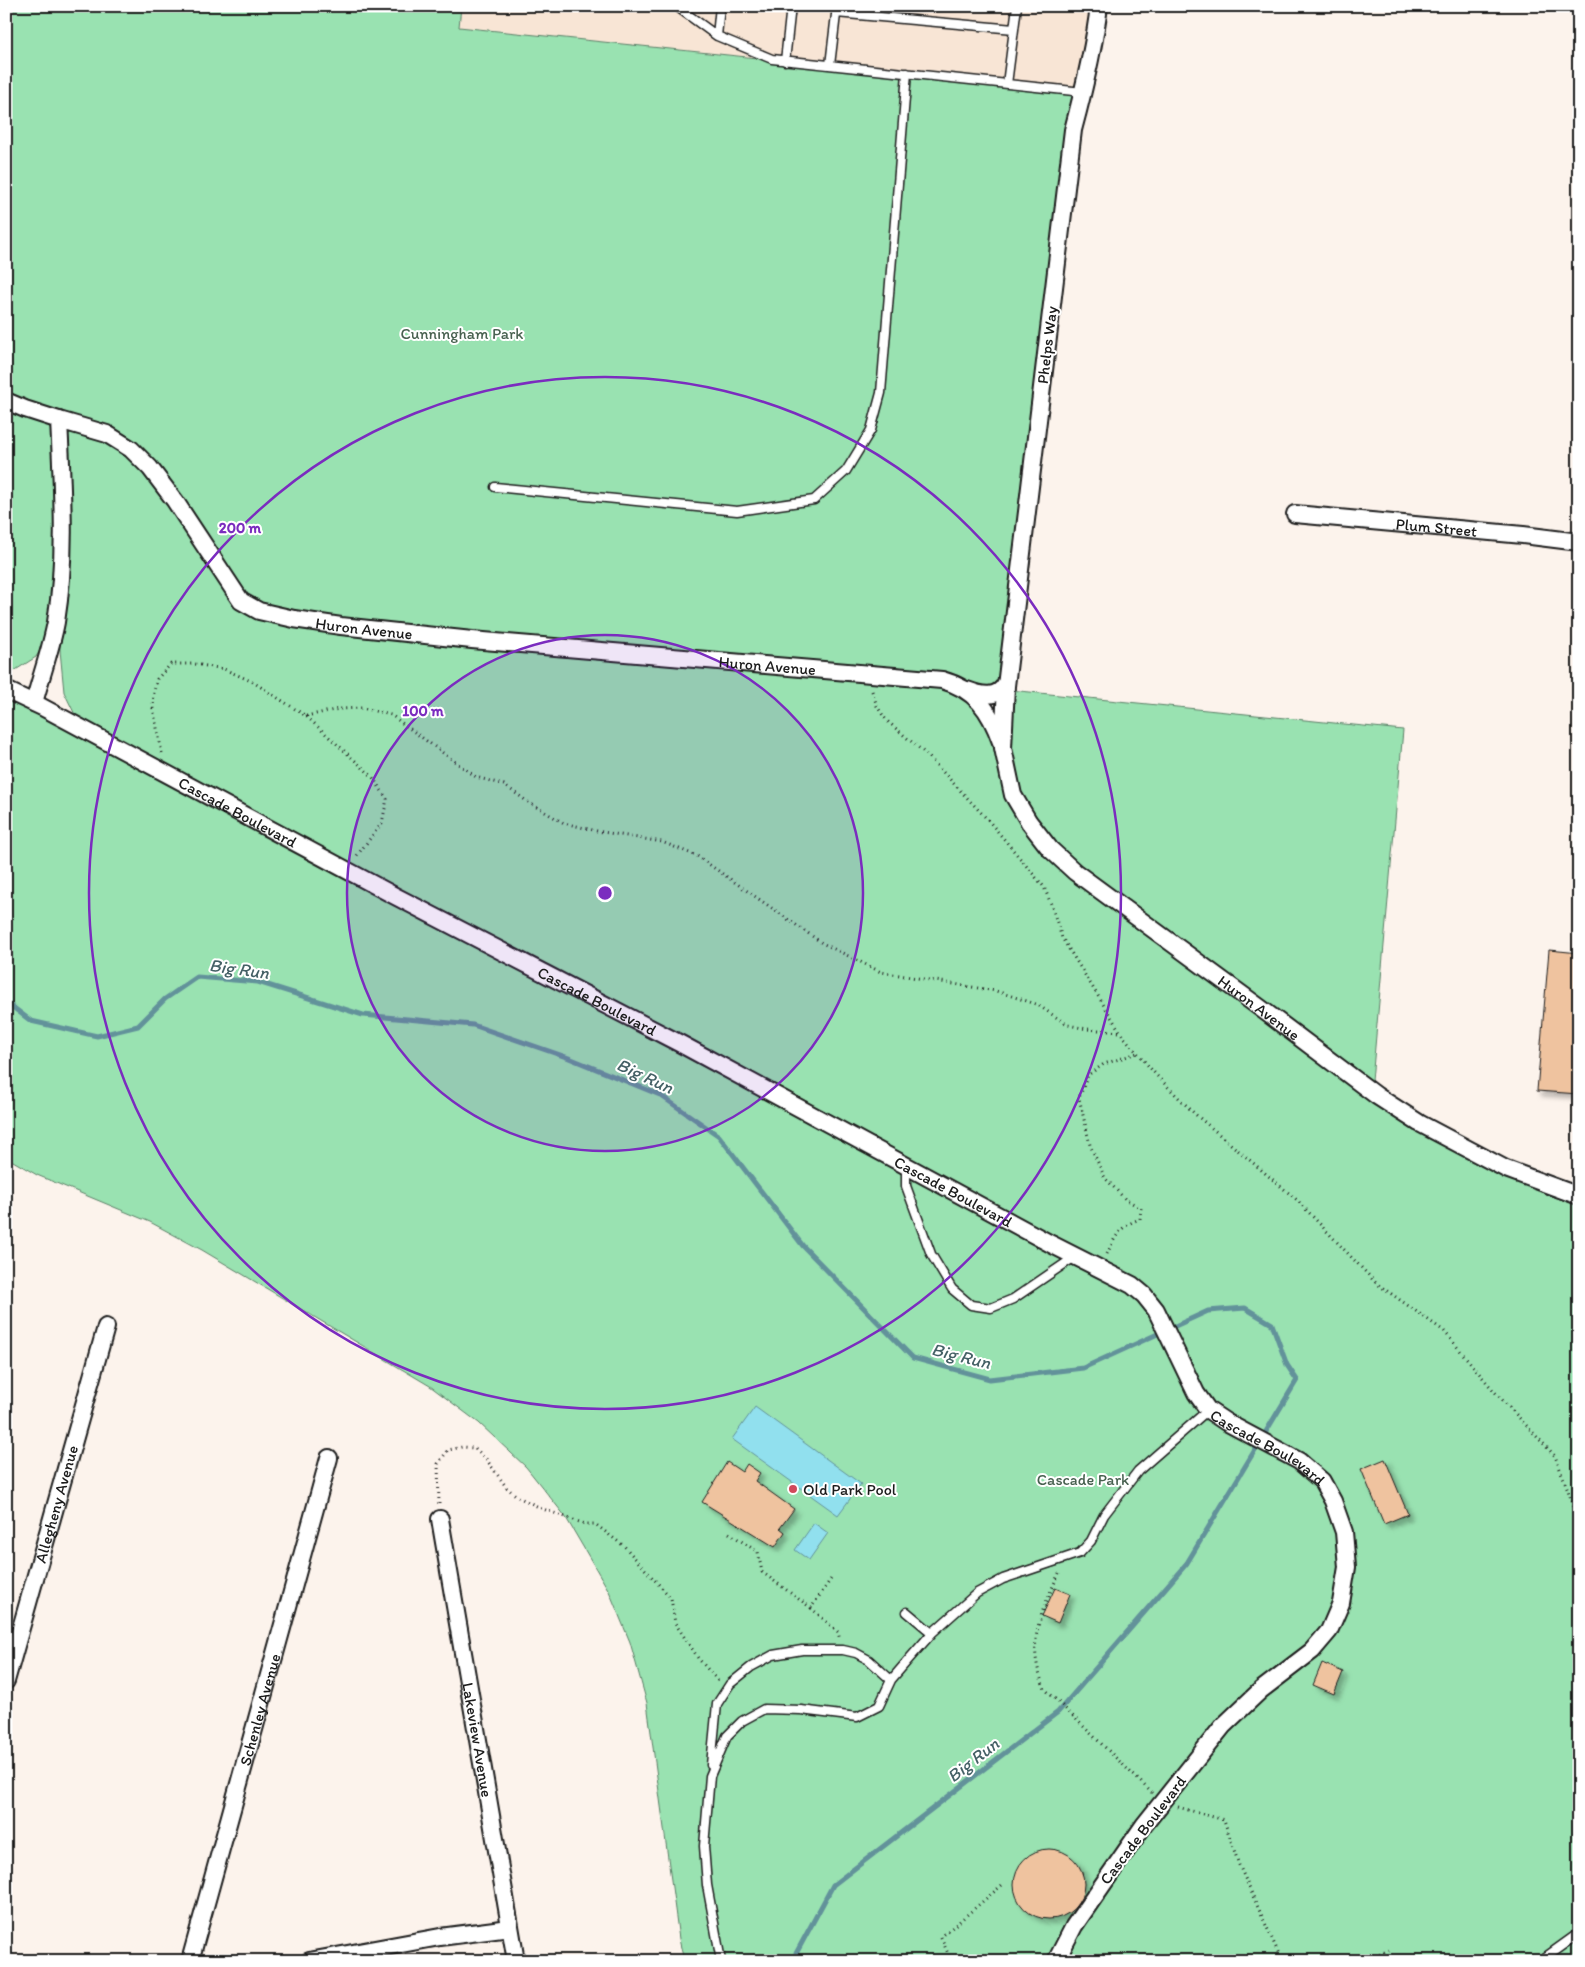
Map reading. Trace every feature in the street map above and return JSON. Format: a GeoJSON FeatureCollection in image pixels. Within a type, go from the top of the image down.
{"type":"FeatureCollection","features":[{"type":"Feature","properties":{"kind":"street","name":"Phelps Way"},"geometry":{"type":"LineString","coordinates":[[1006,684],[1073,130],[1096,34],[1099,6]]}},
{"type":"Feature","properties":{"kind":"street","name":"Huron Avenue"},"geometry":{"type":"LineString","coordinates":[[6,401],[25,409],[107,434],[131,449],[150,468],[175,501],[241,601],[259,611],[340,626],[472,640],[942,680],[965,689],[979,700],[991,716],[1004,751],[1013,795],[1029,822],[1050,849],[1075,872],[1377,1096],[1419,1123],[1506,1169],[1579,1196]]}},
{"type":"Feature","properties":{"kind":"street"},"geometry":{"type":"LineString","coordinates":[[34,703],[56,623],[62,553],[59,420]]}},
{"type":"Feature","properties":{"kind":"street","name":"Plum Street"},"geometry":{"type":"LineString","coordinates":[[1295,514],[1579,542]]}},
{"type":"Feature","properties":{"kind":"street"},"geometry":{"type":"LineString","coordinates":[[965,689],[976,694],[988,695],[997,693],[1006,684]]}},
{"type":"Feature","properties":{"kind":"street","name":"Huron Avenue"},"geometry":{"type":"LineString","coordinates":[[1004,751],[1006,684]]}},
{"type":"Feature","properties":{"kind":"street","name":"Cascade Boulevard"},"geometry":{"type":"LineString","coordinates":[[6,690],[77,725],[346,870],[679,1043],[1132,1285],[1144,1295],[1156,1310],[1196,1393],[1208,1410],[1226,1422],[1299,1461],[1322,1481],[1333,1502],[1344,1532],[1347,1567],[1341,1602],[1329,1630],[1312,1651],[1261,1690],[1223,1726],[1104,1881],[1074,1926],[1056,1961]]}},
{"type":"Feature","properties":{"kind":"street","name":"Allegheny Avenue"},"geometry":{"type":"LineString","coordinates":[[6,1681],[106,1327]]}},
{"type":"Feature","properties":{"kind":"street","name":"Schenley Avenue"},"geometry":{"type":"LineString","coordinates":[[190,1961],[329,1458]]}},
{"type":"Feature","properties":{"kind":"street","name":"Lakeview Avenue"},"geometry":{"type":"LineString","coordinates":[[440,1519],[516,1961]]}},
{"type":"Feature","properties":{"kind":"street"},"geometry":{"type":"LineString","coordinates":[[309,1961],[440,1937],[510,1928]]}},
{"type":"Feature","properties":{"kind":"lane"},"geometry":{"type":"LineString","coordinates":[[676,6],[717,36],[772,59],[1083,92]]}},
{"type":"Feature","properties":{"kind":"lane"},"geometry":{"type":"LineString","coordinates":[[717,36],[720,6]]}},
{"type":"Feature","properties":{"kind":"lane"},"geometry":{"type":"LineString","coordinates":[[786,61],[791,6]]}},
{"type":"Feature","properties":{"kind":"lane"},"geometry":{"type":"LineString","coordinates":[[1007,84],[1017,6]]}},
{"type":"Feature","properties":{"kind":"lane"},"geometry":{"type":"LineString","coordinates":[[830,65],[837,10],[1014,29]]}},
{"type":"Feature","properties":{"kind":"lane"},"geometry":{"type":"LineString","coordinates":[[495,487],[737,511],[814,500],[846,471],[871,430],[881,393],[907,73]]}},
{"type":"Feature","properties":{"kind":"lane"},"geometry":{"type":"LineString","coordinates":[[906,1165],[906,1186],[931,1254],[952,1289],[971,1305],[991,1308],[1013,1299],[1076,1256]]}},
{"type":"Feature","properties":{"kind":"lane"},"geometry":{"type":"LineString","coordinates":[[710,1776],[727,1736],[742,1722],[764,1709],[801,1710],[857,1717],[879,1706],[891,1680],[932,1633],[977,1593],[1002,1579],[1080,1552],[1090,1541],[1104,1515],[1138,1471],[1208,1410]]}},
{"type":"Feature","properties":{"kind":"lane"},"geometry":{"type":"LineString","coordinates":[[907,1612],[932,1633]]}},
{"type":"Feature","properties":{"kind":"lane"},"geometry":{"type":"LineString","coordinates":[[721,1961],[706,1885],[704,1846],[717,1704],[726,1690],[751,1667],[773,1655],[802,1650],[843,1650],[856,1653],[868,1660],[891,1680]]}},
{"type":"Feature","properties":{"kind":"lane"},"geometry":{"type":"LineString","coordinates":[[1540,1961],[1579,1934]]}},
{"type":"Feature","properties":{"kind":"path"},"geometry":{"type":"LineString","coordinates":[[162,754],[153,708],[154,691],[158,680],[172,664],[195,664],[224,669],[269,691],[306,716],[372,776],[386,799],[382,822],[346,870]]}},
{"type":"Feature","properties":{"kind":"path"},"geometry":{"type":"LineString","coordinates":[[871,673],[871,688],[877,706],[886,720],[926,754],[1030,868],[1044,887],[1062,938],[1120,1032],[1137,1053],[1195,1114],[1297,1200],[1376,1283],[1444,1331],[1493,1390],[1555,1456],[1568,1490],[1579,1528]]}},
{"type":"Feature","properties":{"kind":"path"},"geometry":{"type":"LineString","coordinates":[[306,716],[339,709],[362,708],[391,715],[476,777],[504,785],[531,804],[564,822],[597,831],[662,842],[697,856],[822,943],[881,972],[996,990],[1036,1004],[1068,1025],[1120,1032]]}},
{"type":"Feature","properties":{"kind":"path"},"geometry":{"type":"LineString","coordinates":[[1101,1268],[1116,1235],[1128,1223],[1140,1218],[1141,1208],[1125,1199],[1104,1178],[1090,1145],[1079,1098],[1088,1075],[1104,1064],[1137,1053]]}},
{"type":"Feature","properties":{"kind":"path"},"geometry":{"type":"LineString","coordinates":[[440,1519],[438,1464],[448,1450],[462,1446],[475,1448],[486,1459],[507,1488],[518,1497],[542,1509],[584,1524],[595,1524],[624,1546],[671,1598],[675,1623],[698,1658],[726,1690]]}},
{"type":"Feature","properties":{"kind":"path"},"geometry":{"type":"LineString","coordinates":[[729,1533],[758,1552],[762,1572],[811,1608],[838,1632],[843,1650]]}},
{"type":"Feature","properties":{"kind":"path"},"geometry":{"type":"LineString","coordinates":[[1065,1558],[1040,1618],[1034,1658],[1045,1689],[1162,1803],[1224,1820],[1239,1865],[1282,1961]]}},
{"type":"Feature","properties":{"kind":"path"},"geometry":{"type":"LineString","coordinates":[[811,1608],[831,1579]]}},
{"type":"Feature","properties":{"kind":"path"},"geometry":{"type":"LineString","coordinates":[[951,1961],[941,1937],[1002,1884]]}},
{"type":"Feature","properties":{"kind":"path"},"geometry":{"type":"LineString","coordinates":[[1366,1961],[1389,1950]]}},
{"type":"Feature","properties":{"kind":"shaded area"},"geometry":{"type":"Polygon","coordinates":[[[461,6],[1099,6],[1083,92],[459,27],[461,6]]]}},
{"type":"Feature","properties":{"kind":"green space"},"geometry":{"type":"Polygon","coordinates":[[[6,6],[461,6],[459,27],[1083,92],[1006,686],[988,695],[998,734],[1010,690],[1403,730],[1371,1092],[1579,1196],[1579,1961],[684,1961],[679,1939],[647,1703],[630,1642],[609,1591],[565,1516],[526,1467],[479,1423],[430,1386],[202,1250],[150,1222],[37,1175],[6,1157],[6,690],[81,727],[64,692],[60,650],[62,563],[56,623],[36,657],[14,671],[6,672],[6,6]]]}},
{"type":"Feature","properties":{"kind":"water"},"geometry":{"type":"Polygon","coordinates":[[[755,1407],[861,1484],[838,1515],[732,1439],[755,1407]]]}},
{"type":"Feature","properties":{"kind":"water"},"geometry":{"type":"Polygon","coordinates":[[[814,1523],[828,1533],[809,1560],[795,1550],[814,1523]]]}},
{"type":"Feature","properties":{"kind":"building"},"geometry":{"type":"Polygon","coordinates":[[[1549,950],[1579,953],[1579,1094],[1537,1091],[1549,950]]]}},
{"type":"Feature","properties":{"kind":"building"},"geometry":{"type":"Polygon","coordinates":[[[1385,1459],[1408,1514],[1384,1524],[1361,1469],[1385,1459]]]}},
{"type":"Feature","properties":{"kind":"building"},"geometry":{"type":"Polygon","coordinates":[[[727,1462],[742,1472],[747,1464],[760,1473],[755,1481],[794,1509],[780,1528],[785,1532],[775,1547],[702,1502],[727,1462]]]}},
{"type":"Feature","properties":{"kind":"building"},"geometry":{"type":"Polygon","coordinates":[[[1055,1588],[1070,1594],[1058,1623],[1042,1616],[1055,1588]]]}},
{"type":"Feature","properties":{"kind":"building"},"geometry":{"type":"Polygon","coordinates":[[[1322,1663],[1343,1672],[1334,1694],[1313,1685],[1322,1663]]]}},
{"type":"Feature","properties":{"kind":"building"},"geometry":{"type":"Polygon","coordinates":[[[1049,1849],[1062,1852],[1074,1859],[1081,1871],[1084,1884],[1081,1897],[1074,1909],[1062,1916],[1049,1919],[1036,1916],[1024,1909],[1017,1897],[1014,1884],[1017,1871],[1024,1859],[1036,1852],[1049,1849]]]}},
{"type":"Feature","properties":{"kind":"waterway","name":"Big Run"},"geometry":{"type":"LineString","coordinates":[[6,1002],[31,1021],[97,1036],[138,1026],[165,999],[197,977],[258,982],[363,1015],[473,1025],[569,1058],[660,1095],[719,1136],[803,1246],[913,1358],[990,1379],[1083,1368],[1208,1311],[1245,1308],[1272,1324],[1287,1365],[1297,1380],[1187,1563],[1058,1712],[833,1885],[792,1961]]}},
{"type":"Feature","properties":{"kind":"place","name":"Old Park Pool"},"geometry":{"type":"Point","coordinates":[793,1489]}},
{"type":"Feature","properties":{"kind":"park label","name":"Cunningham Park"},"geometry":{"type":"Point","coordinates":[462,333]}},
{"type":"Feature","properties":{"kind":"park label","name":"Cascade Park"},"geometry":{"type":"Point","coordinates":[1083,1479]}}]}
